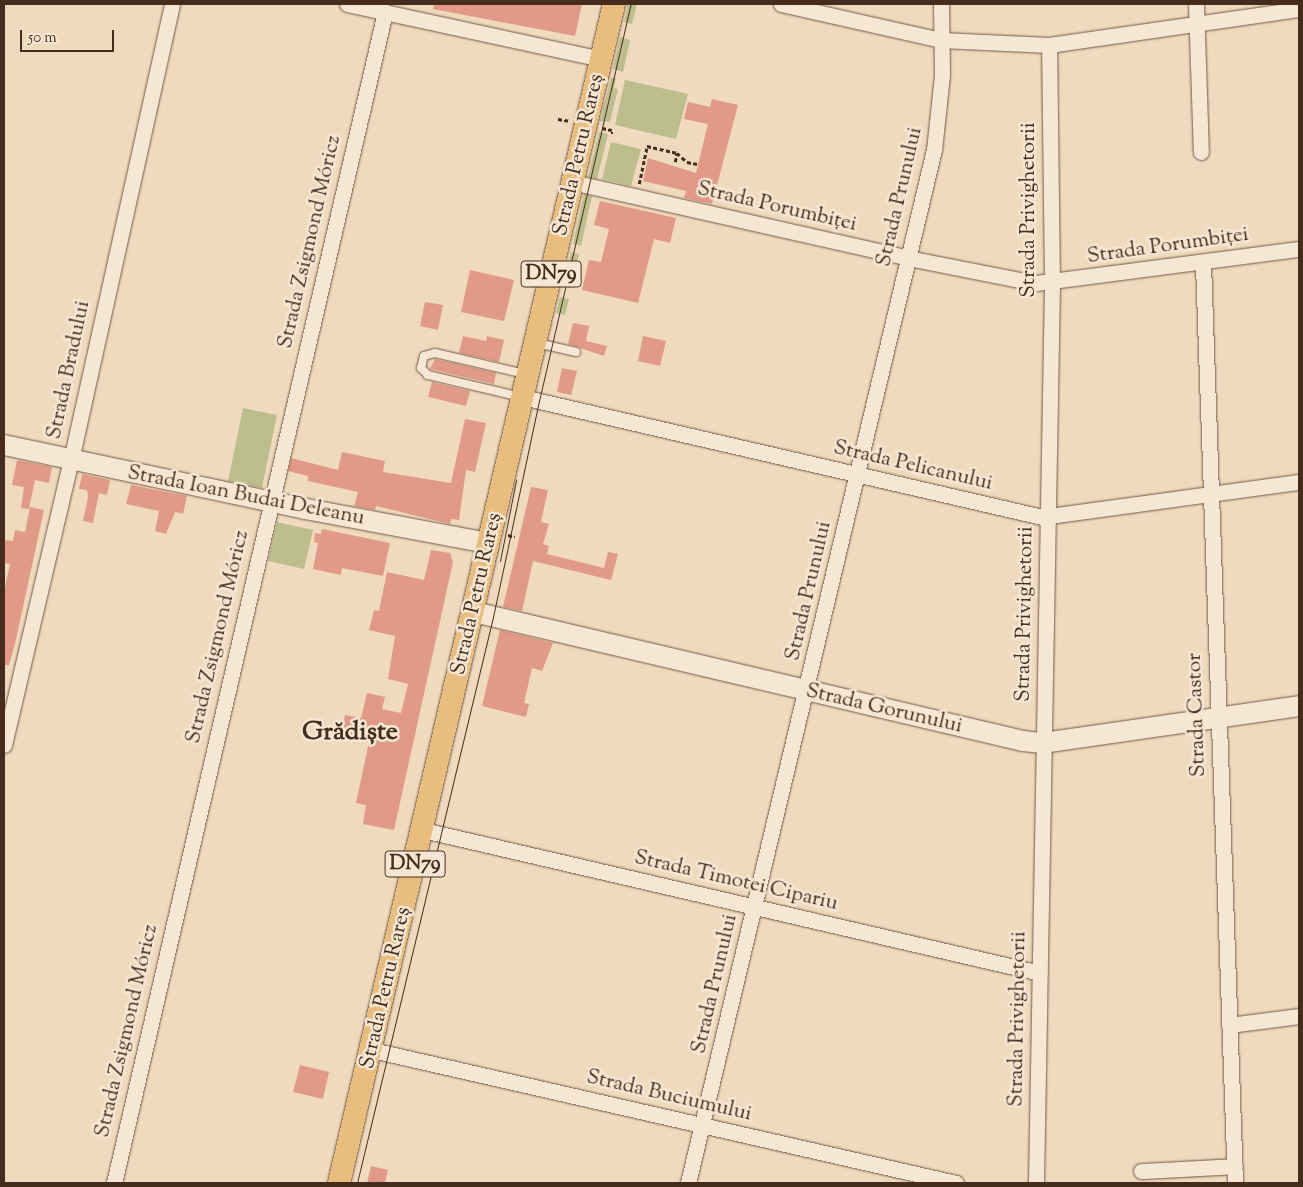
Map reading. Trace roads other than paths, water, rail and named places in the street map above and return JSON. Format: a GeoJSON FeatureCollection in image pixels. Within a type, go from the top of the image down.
{"type":"FeatureCollection","features":[{"type":"Feature","properties":{"kind":"main road","name":"Strada Petru Rareș"},"geometry":{"type":"LineString","coordinates":[[339,1183],[372,1050],[614,4]]}},
{"type":"Feature","properties":{"kind":"street","name":"Strada Bradului"},"geometry":{"type":"LineString","coordinates":[[4,745],[71,460],[172,4]]}},
{"type":"Feature","properties":{"kind":"street"},"geometry":{"type":"LineString","coordinates":[[347,4],[601,59]]}},
{"type":"Feature","properties":{"kind":"street"},"geometry":{"type":"LineString","coordinates":[[781,4],[941,40],[1049,45],[1299,9]]}},
{"type":"Feature","properties":{"kind":"street","name":"Strada Prunului"},"geometry":{"type":"LineString","coordinates":[[688,1183],[755,908],[799,710],[808,692],[934,150],[940,104],[941,4]]}},
{"type":"Feature","properties":{"kind":"street"},"geometry":{"type":"LineString","coordinates":[[1196,4],[1202,152]]}},
{"type":"Feature","properties":{"kind":"street","name":"Strada Zsigmond Móricz"},"geometry":{"type":"LineString","coordinates":[[114,1183],[385,12]]}},
{"type":"Feature","properties":{"kind":"street","name":"Strada Privighetorii"},"geometry":{"type":"LineString","coordinates":[[1036,1183],[1043,743],[1049,517],[1048,413],[1052,283],[1049,45]]}},
{"type":"Feature","properties":{"kind":"street","name":"Strada Porumbiței"},"geometry":{"type":"LineString","coordinates":[[572,182],[636,192],[908,258],[1036,284],[1299,249]]}},
{"type":"Feature","properties":{"kind":"street","name":"Strada Castor"},"geometry":{"type":"LineString","coordinates":[[1203,263],[1213,495],[1218,716],[1235,1183]]}},
{"type":"Feature","properties":{"kind":"street","name":"Strada Pelicanului"},"geometry":{"type":"LineString","coordinates":[[522,397],[857,476],[1049,517],[1299,482]]}},
{"type":"Feature","properties":{"kind":"street","name":"Strada Ioan Budai Deleanu"},"geometry":{"type":"LineString","coordinates":[[4,445],[272,502],[488,543]]}},
{"type":"Feature","properties":{"kind":"street","name":"Strada Gorunului"},"geometry":{"type":"LineString","coordinates":[[474,612],[808,692],[1043,743],[1218,716],[1299,706]]}},
{"type":"Feature","properties":{"kind":"street","name":"Strada Timotei Cipariu"},"geometry":{"type":"LineString","coordinates":[[423,830],[1040,973]]}},
{"type":"Feature","properties":{"kind":"street"},"geometry":{"type":"LineString","coordinates":[[1229,1025],[1299,1016]]}},
{"type":"Feature","properties":{"kind":"street","name":"Strada Buciumului"},"geometry":{"type":"LineString","coordinates":[[372,1050],[956,1183]]}},
{"type":"Feature","properties":{"kind":"street"},"geometry":{"type":"LineString","coordinates":[[1141,1171],[1235,1166]]}},
{"type":"Feature","properties":{"kind":"lane"},"geometry":{"type":"LineString","coordinates":[[535,343],[576,352]]}},
{"type":"Feature","properties":{"kind":"lane"},"geometry":{"type":"LineString","coordinates":[[522,397],[428,375],[421,368],[424,356],[435,352],[527,374]]}},
{"type":"Feature","properties":{"kind":"tram line"},"geometry":{"type":"LineString","coordinates":[[357,1183],[493,617],[539,401],[631,4]]}},
{"type":"Feature","properties":{"kind":"tram line"},"geometry":{"type":"LineString","coordinates":[[500,561],[516,480]]}},
{"type":"Feature","properties":{"kind":"district","name":"Grădiște"},"geometry":{"type":"Point","coordinates":[350,733]}}]}
